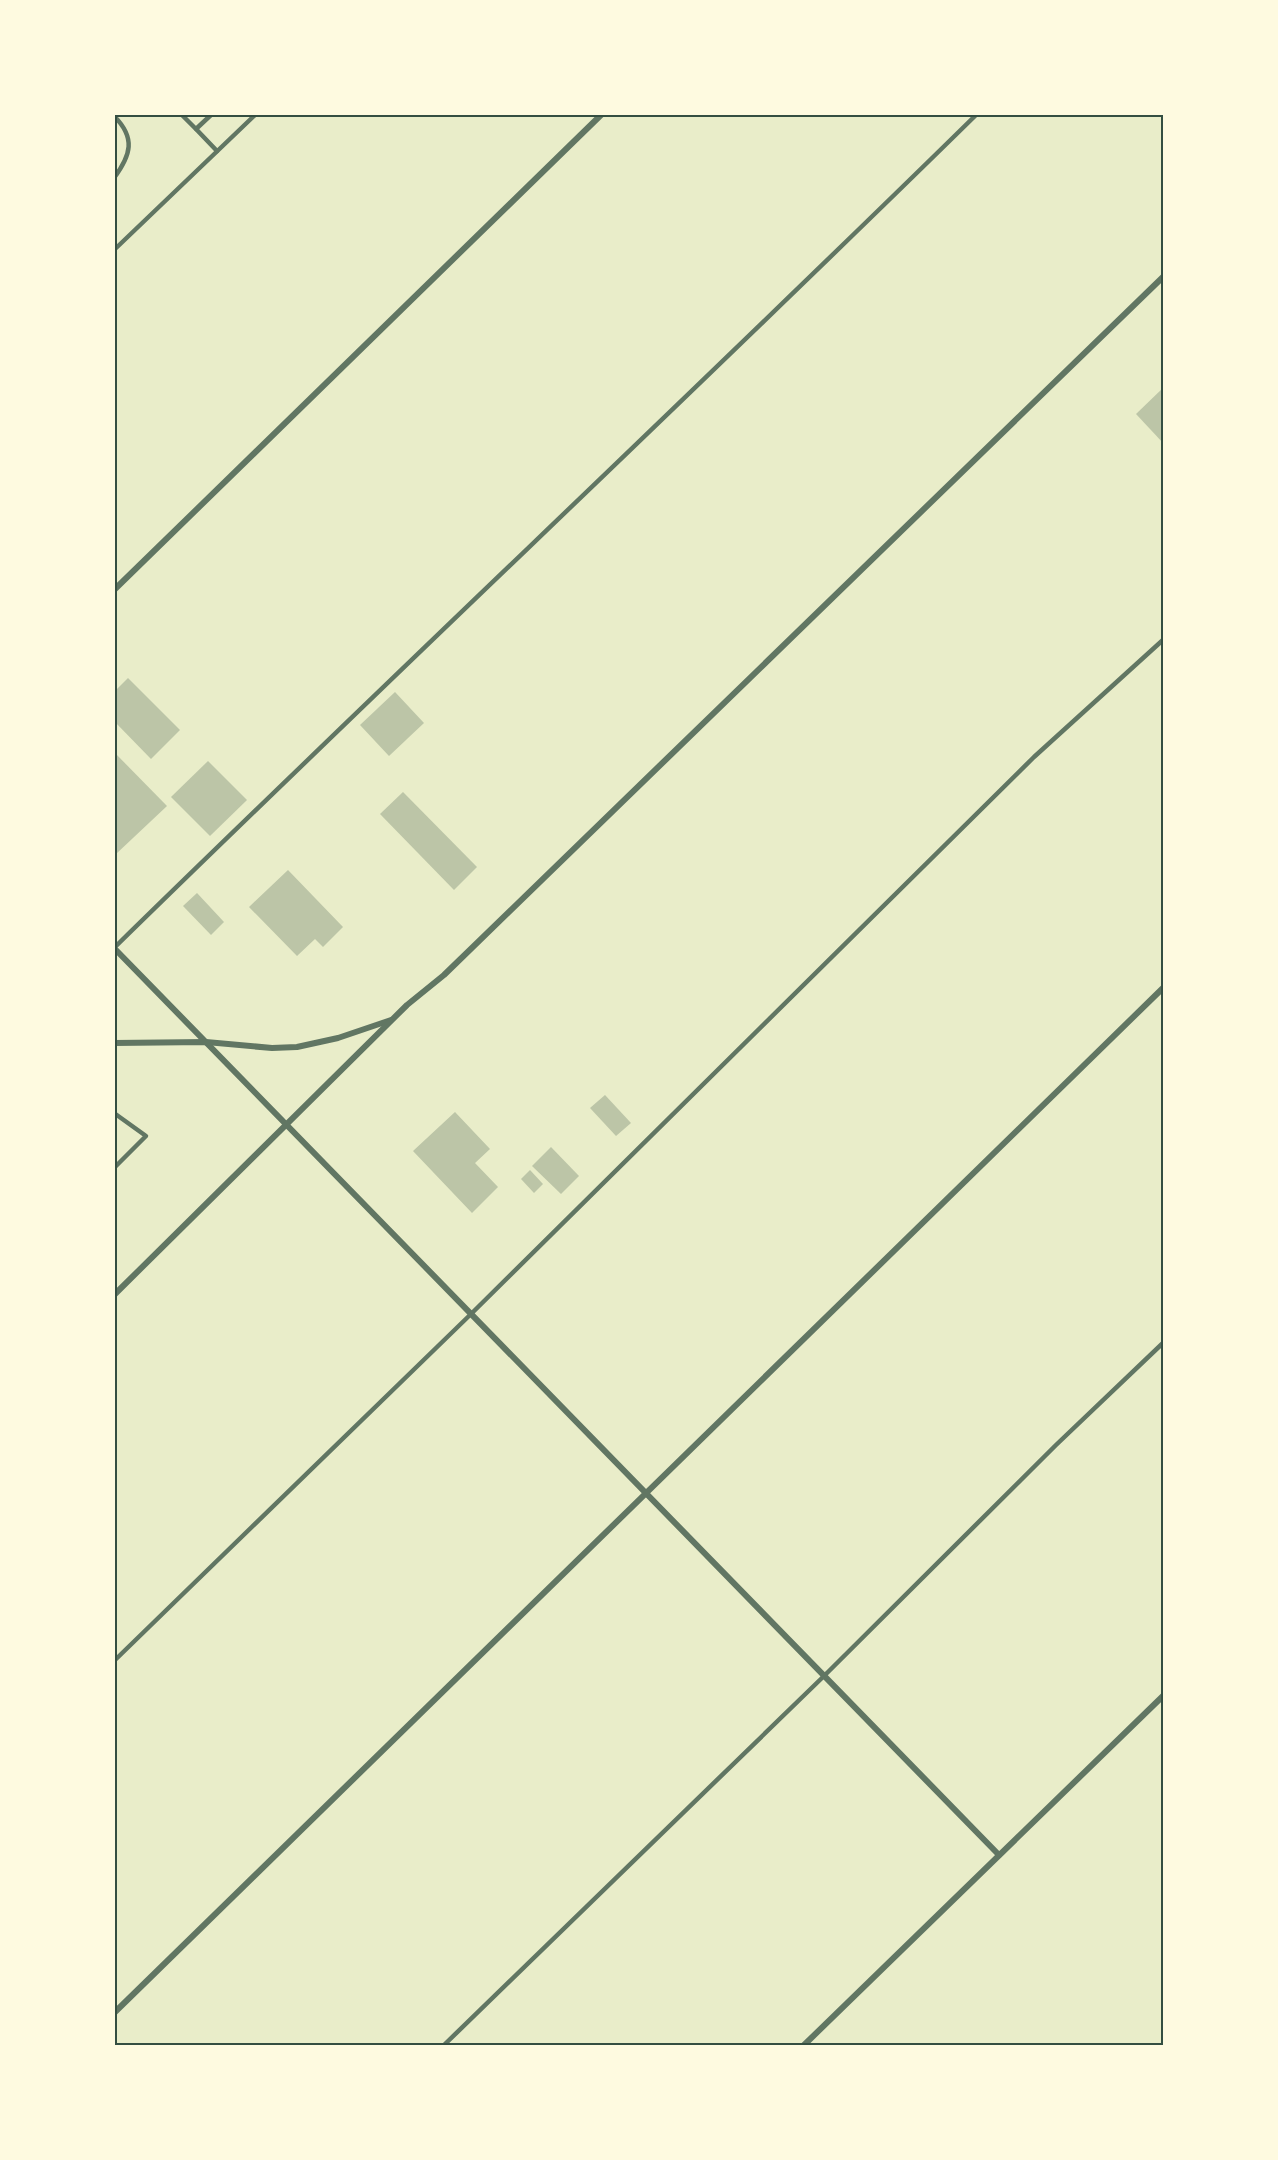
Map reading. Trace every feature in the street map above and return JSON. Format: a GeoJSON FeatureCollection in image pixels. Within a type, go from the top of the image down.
{"type":"FeatureCollection","features":[{"type":"Feature","properties":{"kind":"street"},"geometry":{"type":"LineString","coordinates":[[114,590],[602,114]]}},
{"type":"Feature","properties":{"kind":"street"},"geometry":{"type":"LineString","coordinates":[[114,1295],[394,1018],[461,958],[1164,276]]}},
{"type":"Feature","properties":{"kind":"street"},"geometry":{"type":"LineString","coordinates":[[114,948],[999,1855]]}},
{"type":"Feature","properties":{"kind":"street"},"geometry":{"type":"LineString","coordinates":[[114,2013],[1164,987]]}},
{"type":"Feature","properties":{"kind":"street"},"geometry":{"type":"LineString","coordinates":[[114,1043],[206,1042],[272,1048],[297,1047],[338,1038],[394,1018]]}},
{"type":"Feature","properties":{"kind":"street"},"geometry":{"type":"LineString","coordinates":[[803,2046],[1164,1695]]}},
{"type":"Feature","properties":{"kind":"lane"},"geometry":{"type":"LineString","coordinates":[[181,114],[217,151]]}},
{"type":"Feature","properties":{"kind":"lane"},"geometry":{"type":"LineString","coordinates":[[196,129],[212,114]]}},
{"type":"Feature","properties":{"kind":"lane"},"geometry":{"type":"LineString","coordinates":[[114,250],[256,114]]}},
{"type":"Feature","properties":{"kind":"lane"},"geometry":{"type":"LineString","coordinates":[[114,948],[311,755],[977,114]]}},
{"type":"Feature","properties":{"kind":"lane"},"geometry":{"type":"LineString","coordinates":[[114,116],[127,131],[129,147],[124,164],[114,178]]}},
{"type":"Feature","properties":{"kind":"lane"},"geometry":{"type":"LineString","coordinates":[[114,1661],[471,1314],[1034,757],[1164,639]]}},
{"type":"Feature","properties":{"kind":"lane"},"geometry":{"type":"LineString","coordinates":[[114,1113],[146,1136],[114,1168]]}},
{"type":"Feature","properties":{"kind":"lane"},"geometry":{"type":"LineString","coordinates":[[443,2046],[824,1676],[1056,1444],[1164,1342]]}},
{"type":"Feature","properties":{"kind":"building"},"geometry":{"type":"Polygon","coordinates":[[[1164,387],[1164,444],[1136,414],[1164,387]]]}},
{"type":"Feature","properties":{"kind":"building"},"geometry":{"type":"Polygon","coordinates":[[[128,678],[180,730],[151,759],[114,721],[114,692],[128,678]]]}},
{"type":"Feature","properties":{"kind":"building"},"geometry":{"type":"Polygon","coordinates":[[[395,692],[424,723],[389,756],[360,725],[395,692]]]}},
{"type":"Feature","properties":{"kind":"building"},"geometry":{"type":"Polygon","coordinates":[[[114,752],[167,806],[116,854],[114,852],[114,752]]]}},
{"type":"Feature","properties":{"kind":"building"},"geometry":{"type":"Polygon","coordinates":[[[208,761],[247,800],[210,836],[171,797],[208,761]]]}},
{"type":"Feature","properties":{"kind":"building"},"geometry":{"type":"Polygon","coordinates":[[[403,792],[477,867],[454,890],[380,814],[403,792]]]}},
{"type":"Feature","properties":{"kind":"building"},"geometry":{"type":"Polygon","coordinates":[[[288,870],[343,927],[323,947],[315,939],[297,956],[249,907],[288,870]]]}},
{"type":"Feature","properties":{"kind":"building"},"geometry":{"type":"Polygon","coordinates":[[[197,893],[224,922],[211,935],[183,906],[197,893]]]}},
{"type":"Feature","properties":{"kind":"building"},"geometry":{"type":"Polygon","coordinates":[[[605,1095],[631,1123],[616,1136],[590,1108],[605,1095]]]}},
{"type":"Feature","properties":{"kind":"building"},"geometry":{"type":"Polygon","coordinates":[[[455,1112],[490,1149],[475,1163],[498,1187],[472,1213],[413,1151],[455,1112]]]}},
{"type":"Feature","properties":{"kind":"building"},"geometry":{"type":"Polygon","coordinates":[[[551,1147],[579,1176],[561,1194],[532,1166],[551,1147]]]}},
{"type":"Feature","properties":{"kind":"building"},"geometry":{"type":"Polygon","coordinates":[[[530,1170],[543,1184],[534,1193],[521,1179],[530,1170]]]}}]}
